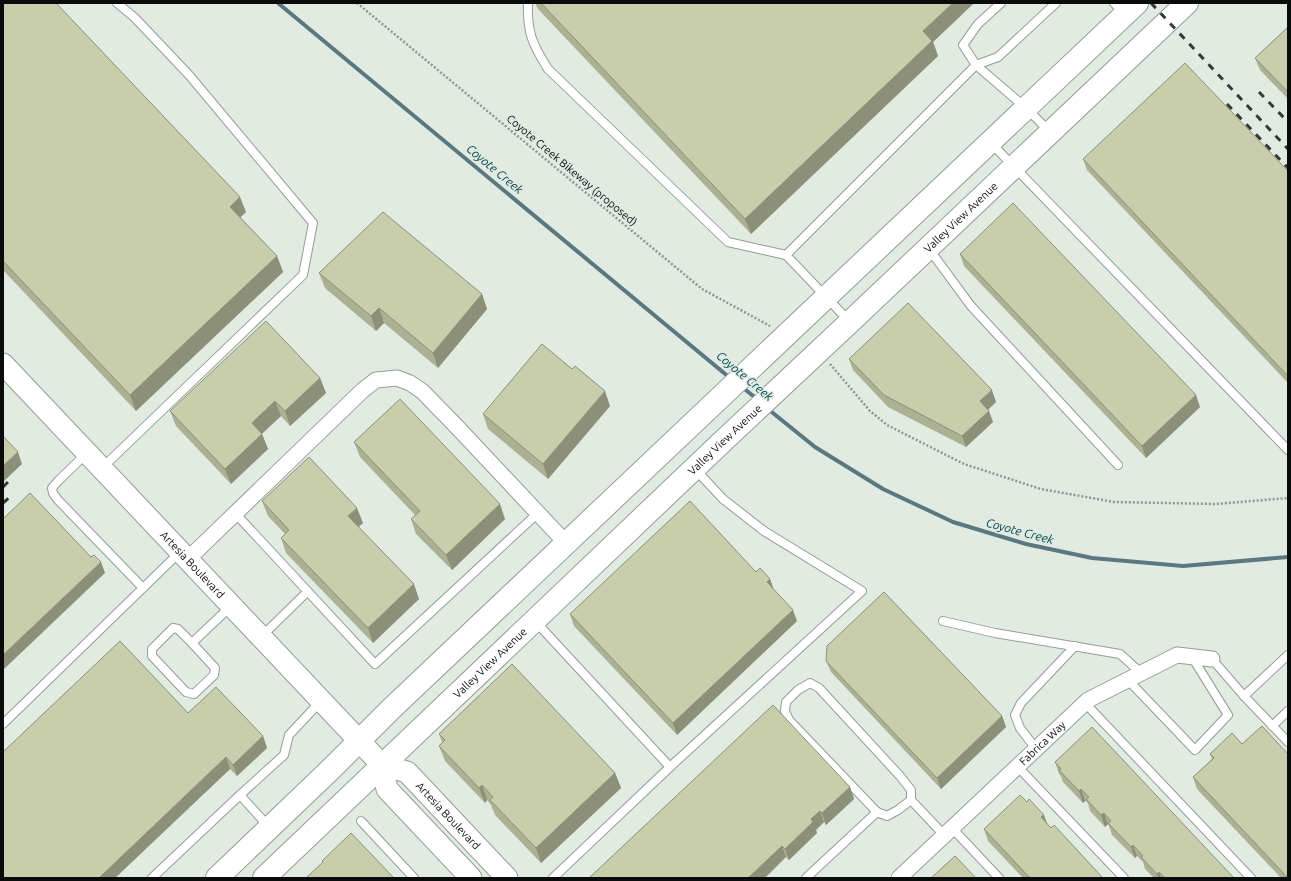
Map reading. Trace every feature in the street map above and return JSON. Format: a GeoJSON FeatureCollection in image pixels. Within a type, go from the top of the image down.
{"type":"FeatureCollection","features":[{"type":"Feature","properties":{"kind":"main road","name":"Valley View Avenue"},"geometry":{"type":"LineString","coordinates":[[264,878],[694,468],[1187,3]]}},
{"type":"Feature","properties":{"kind":"main road"},"geometry":{"type":"LineString","coordinates":[[217,878],[396,704],[1026,108],[1125,7]]}},
{"type":"Feature","properties":{"kind":"main road","name":"Artesia Boulevard"},"geometry":{"type":"LineString","coordinates":[[3,364],[360,740],[382,765],[387,789],[471,878]]}},
{"type":"Feature","properties":{"kind":"main road","name":"Artesia Boulevard"},"geometry":{"type":"LineString","coordinates":[[382,765],[407,772],[507,878]]}},
{"type":"Feature","properties":{"kind":"street"},"geometry":{"type":"LineString","coordinates":[[184,555],[234,513],[363,390],[376,380],[397,378],[410,383],[422,391],[566,543]]}},
{"type":"Feature","properties":{"kind":"street","name":"Fabrica Way"},"geometry":{"type":"LineString","coordinates":[[899,878],[1088,700],[1177,655],[1212,659]]}},
{"type":"Feature","properties":{"kind":"lane"},"geometry":{"type":"LineString","coordinates":[[102,468],[303,275],[313,223],[189,75],[135,18],[117,3]]}},
{"type":"Feature","properties":{"kind":"lane"},"geometry":{"type":"LineString","coordinates":[[528,3],[529,30],[535,48],[548,69],[728,242],[786,256],[850,322]]}},
{"type":"Feature","properties":{"kind":"lane"},"geometry":{"type":"LineString","coordinates":[[1001,3],[978,24],[963,45],[976,66],[1026,108],[1051,132]]}},
{"type":"Feature","properties":{"kind":"lane"},"geometry":{"type":"LineString","coordinates":[[786,256],[976,66],[998,57],[1056,3]]}},
{"type":"Feature","properties":{"kind":"lane"},"geometry":{"type":"LineString","coordinates":[[990,142],[1288,450]]}},
{"type":"Feature","properties":{"kind":"lane"},"geometry":{"type":"LineString","coordinates":[[928,248],[971,306],[1118,465]]}},
{"type":"Feature","properties":{"kind":"lane"},"geometry":{"type":"LineString","coordinates":[[87,453],[52,488],[53,493],[143,588]]}},
{"type":"Feature","properties":{"kind":"lane"},"geometry":{"type":"LineString","coordinates":[[553,878],[670,767],[862,591],[764,531],[724,499],[694,468]]}},
{"type":"Feature","properties":{"kind":"lane"},"geometry":{"type":"LineString","coordinates":[[234,513],[375,664],[538,513]]}},
{"type":"Feature","properties":{"kind":"lane"},"geometry":{"type":"LineString","coordinates":[[3,724],[143,588],[184,555]]}},
{"type":"Feature","properties":{"kind":"lane"},"geometry":{"type":"LineString","coordinates":[[262,637],[307,592]]}},
{"type":"Feature","properties":{"kind":"lane"},"geometry":{"type":"LineString","coordinates":[[192,643],[232,605]]}},
{"type":"Feature","properties":{"kind":"lane"},"geometry":{"type":"LineString","coordinates":[[943,620],[995,633],[1120,654],[1135,676],[1195,750],[1228,715],[1192,657]]}},
{"type":"Feature","properties":{"kind":"lane"},"geometry":{"type":"LineString","coordinates":[[534,621],[670,767]]}},
{"type":"Feature","properties":{"kind":"lane"},"geometry":{"type":"LineString","coordinates":[[173,628],[178,629],[192,643],[215,668],[214,675],[194,694],[186,692],[152,656],[152,649],[173,628]]}},
{"type":"Feature","properties":{"kind":"lane"},"geometry":{"type":"LineString","coordinates":[[1036,748],[1020,728],[1015,715],[1020,703],[1075,646]]}},
{"type":"Feature","properties":{"kind":"lane"},"geometry":{"type":"LineString","coordinates":[[1244,696],[1288,655]]}},
{"type":"Feature","properties":{"kind":"lane"},"geometry":{"type":"LineString","coordinates":[[1212,659],[1244,696],[1288,742]]}},
{"type":"Feature","properties":{"kind":"lane"},"geometry":{"type":"LineString","coordinates":[[810,683],[819,688],[912,790],[911,800],[898,810],[887,816],[877,812],[789,720],[785,711],[786,702],[798,690],[810,683]]}},
{"type":"Feature","properties":{"kind":"lane"},"geometry":{"type":"LineString","coordinates":[[152,878],[284,754],[289,735],[321,700]]}},
{"type":"Feature","properties":{"kind":"lane"},"geometry":{"type":"LineString","coordinates":[[1085,703],[1251,878]]}},
{"type":"Feature","properties":{"kind":"lane"},"geometry":{"type":"LineString","coordinates":[[1272,726],[1288,711]]}},
{"type":"Feature","properties":{"kind":"lane"},"geometry":{"type":"LineString","coordinates":[[1017,766],[1124,878]]}},
{"type":"Feature","properties":{"kind":"lane"},"geometry":{"type":"LineString","coordinates":[[240,795],[270,828]]}},
{"type":"Feature","properties":{"kind":"lane"},"geometry":{"type":"LineString","coordinates":[[911,800],[948,831],[999,878]]}},
{"type":"Feature","properties":{"kind":"lane"},"geometry":{"type":"LineString","coordinates":[[806,878],[877,812]]}},
{"type":"Feature","properties":{"kind":"lane"},"geometry":{"type":"LineString","coordinates":[[361,821],[414,878]]}},
{"type":"Feature","properties":{"kind":"path","name":"Coyote Creek Bikeway (proposed)"},"geometry":{"type":"LineString","coordinates":[[357,3],[702,288],[772,326],[779,343]]}},
{"type":"Feature","properties":{"kind":"path"},"geometry":{"type":"LineString","coordinates":[[819,351],[870,412],[887,425],[964,464],[1034,486],[1114,502],[1216,504],[1288,498]]}},
{"type":"Feature","properties":{"kind":"building"},"geometry":{"type":"Polygon","coordinates":[[[3,3],[56,3],[240,197],[230,207],[277,256],[130,395],[3,261],[3,3]]]}},
{"type":"Feature","properties":{"kind":"building"},"geometry":{"type":"Polygon","coordinates":[[[541,3],[953,3],[923,31],[932,41],[745,219],[541,3]]]}},
{"type":"Feature","properties":{"kind":"building"},"geometry":{"type":"Polygon","coordinates":[[[1288,27],[1288,92],[1255,58],[1288,27]]]}},
{"type":"Feature","properties":{"kind":"building"},"geometry":{"type":"Polygon","coordinates":[[[1185,63],[1288,171],[1288,376],[1083,159],[1185,63]]]}},
{"type":"Feature","properties":{"kind":"building"},"geometry":{"type":"Polygon","coordinates":[[[1013,203],[1196,395],[1142,446],[960,254],[1013,203]]]}},
{"type":"Feature","properties":{"kind":"building"},"geometry":{"type":"Polygon","coordinates":[[[383,212],[482,294],[433,353],[379,308],[371,316],[319,273],[383,212]]]}},
{"type":"Feature","properties":{"kind":"building"},"geometry":{"type":"Polygon","coordinates":[[[908,303],[992,390],[980,401],[989,411],[962,436],[884,395],[849,359],[908,303]]]}},
{"type":"Feature","properties":{"kind":"building"},"geometry":{"type":"Polygon","coordinates":[[[266,321],[320,378],[285,411],[275,401],[252,423],[262,434],[225,469],[170,411],[266,321]]]}},
{"type":"Feature","properties":{"kind":"building"},"geometry":{"type":"Polygon","coordinates":[[[542,344],[572,369],[575,366],[605,391],[543,464],[483,414],[542,344]]]}},
{"type":"Feature","properties":{"kind":"building"},"geometry":{"type":"Polygon","coordinates":[[[400,399],[500,504],[446,555],[411,519],[420,511],[354,442],[400,399]]]}},
{"type":"Feature","properties":{"kind":"building"},"geometry":{"type":"Polygon","coordinates":[[[3,436],[18,452],[3,466],[3,436]]]}},
{"type":"Feature","properties":{"kind":"building"},"geometry":{"type":"Polygon","coordinates":[[[309,457],[357,508],[348,516],[414,584],[368,628],[281,538],[289,530],[262,501],[309,457]]]}},
{"type":"Feature","properties":{"kind":"building"},"geometry":{"type":"Polygon","coordinates":[[[30,493],[91,557],[94,555],[101,562],[3,655],[3,519],[30,493]]]}},
{"type":"Feature","properties":{"kind":"building"},"geometry":{"type":"Polygon","coordinates":[[[690,501],[756,572],[760,568],[770,579],[767,582],[793,610],[673,723],[570,614],[690,501]]]}},
{"type":"Feature","properties":{"kind":"building"},"geometry":{"type":"Polygon","coordinates":[[[884,592],[1002,716],[937,778],[826,661],[827,646],[884,592]]]}},
{"type":"Feature","properties":{"kind":"building"},"geometry":{"type":"Polygon","coordinates":[[[120,641],[188,713],[216,687],[263,736],[233,765],[226,757],[99,878],[3,878],[3,752],[120,641]]]}},
{"type":"Feature","properties":{"kind":"building"},"geometry":{"type":"Polygon","coordinates":[[[512,664],[615,773],[536,848],[490,800],[493,797],[482,785],[479,788],[439,746],[445,740],[439,734],[512,664]]]}},
{"type":"Feature","properties":{"kind":"building"},"geometry":{"type":"Polygon","coordinates":[[[773,705],[850,787],[822,813],[820,811],[811,819],[813,822],[785,849],[782,846],[748,878],[589,878],[773,705]]]}},
{"type":"Feature","properties":{"kind":"building"},"geometry":{"type":"Polygon","coordinates":[[[1262,726],[1288,754],[1288,878],[1193,777],[1214,758],[1210,754],[1232,733],[1242,744],[1262,726]]]}},
{"type":"Feature","properties":{"kind":"building"},"geometry":{"type":"Polygon","coordinates":[[[1092,727],[1234,878],[1165,878],[1159,872],[1157,874],[1141,857],[1143,856],[1133,845],[1131,847],[1108,823],[1111,821],[1104,813],[1101,815],[1086,799],[1089,797],[1081,789],[1079,791],[1059,770],[1061,769],[1055,762],[1092,727]]]}},
{"type":"Feature","properties":{"kind":"building"},"geometry":{"type":"Polygon","coordinates":[[[1020,795],[1027,802],[1029,799],[1044,815],[1041,817],[1051,828],[1054,825],[1103,878],[1030,878],[984,829],[1020,795]]]}},
{"type":"Feature","properties":{"kind":"building"},"geometry":{"type":"Polygon","coordinates":[[[351,833],[394,878],[306,878],[323,862],[322,861],[351,833]]]}},
{"type":"Feature","properties":{"kind":"building"},"geometry":{"type":"Polygon","coordinates":[[[955,856],[976,878],[931,878],[955,856]]]}},
{"type":"Feature","properties":{"kind":"waterway","name":"Coyote Creek"},"geometry":{"type":"LineString","coordinates":[[278,3],[730,378]]}},
{"type":"Feature","properties":{"kind":"waterway","name":"Coyote Creek"},"geometry":{"type":"LineString","coordinates":[[742,387],[757,399]]}},
{"type":"Feature","properties":{"kind":"waterway","name":"Coyote Creek"},"geometry":{"type":"LineString","coordinates":[[768,409],[815,447],[883,489],[953,522],[1026,544],[1092,558],[1183,566],[1288,557]]}},
{"type":"Feature","properties":{"kind":"railway"},"geometry":{"type":"LineString","coordinates":[[1151,3],[1288,149]]}},
{"type":"Feature","properties":{"kind":"railway"},"geometry":{"type":"LineString","coordinates":[[1259,92],[1288,122]]}},
{"type":"Feature","properties":{"kind":"railway"},"geometry":{"type":"LineString","coordinates":[[1227,104],[1288,168]]}},
{"type":"Feature","properties":{"kind":"railway"},"geometry":{"type":"LineString","coordinates":[[3,487],[9,481]]}},
{"type":"Feature","properties":{"kind":"railway"},"geometry":{"type":"LineString","coordinates":[[3,503],[11,496]]}}]}
